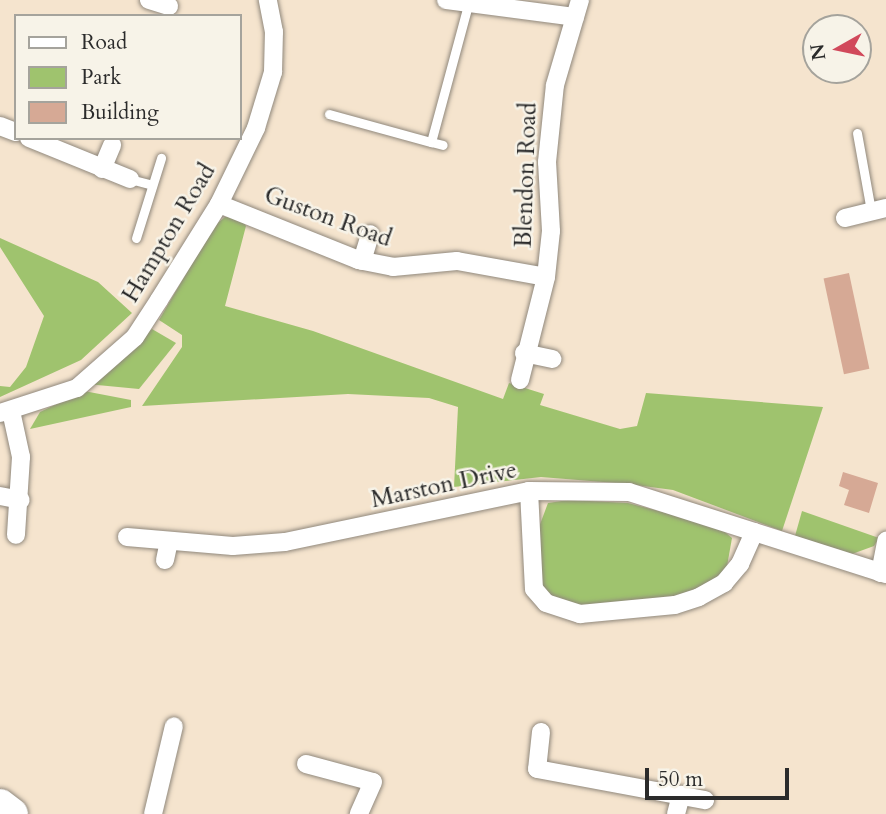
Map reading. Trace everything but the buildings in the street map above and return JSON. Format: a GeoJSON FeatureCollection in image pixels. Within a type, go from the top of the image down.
{"type":"FeatureCollection","features":[{"type":"Feature","properties":{"kind":"highway"},"geometry":{"type":"LineString","coordinates":[[0,805],[12,814]]}},
{"type":"Feature","properties":{"kind":"street"},"geometry":{"type":"LineString","coordinates":[[149,0],[168,7]]}},
{"type":"Feature","properties":{"kind":"street","name":"Hampton Road"},"geometry":{"type":"LineString","coordinates":[[6,412],[77,388],[135,337],[159,300],[219,204],[256,128],[274,72],[274,32],[268,0]]}},
{"type":"Feature","properties":{"kind":"street"},"geometry":{"type":"LineString","coordinates":[[446,0],[468,5],[578,9]]}},
{"type":"Feature","properties":{"kind":"street","name":"Blendon Road"},"geometry":{"type":"LineString","coordinates":[[520,380],[524,353],[546,276],[551,231],[547,163],[555,85],[578,9]]}},
{"type":"Feature","properties":{"kind":"street"},"geometry":{"type":"LineString","coordinates":[[34,140],[130,179]]}},
{"type":"Feature","properties":{"kind":"street"},"geometry":{"type":"LineString","coordinates":[[102,169],[111,145]]}},
{"type":"Feature","properties":{"kind":"street","name":"Guston Road"},"geometry":{"type":"LineString","coordinates":[[219,204],[362,261],[393,267],[457,261],[546,276]]}},
{"type":"Feature","properties":{"kind":"street"},"geometry":{"type":"LineString","coordinates":[[845,218],[878,210]]}},
{"type":"Feature","properties":{"kind":"street"},"geometry":{"type":"LineString","coordinates":[[362,261],[370,234]]}},
{"type":"Feature","properties":{"kind":"street"},"geometry":{"type":"LineString","coordinates":[[524,353],[552,359]]}},
{"type":"Feature","properties":{"kind":"street"},"geometry":{"type":"LineString","coordinates":[[6,412],[21,457],[21,500],[16,535]]}},
{"type":"Feature","properties":{"kind":"street"},"geometry":{"type":"LineString","coordinates":[[529,491],[534,590],[546,603],[580,614],[675,605],[699,597],[724,583],[740,564],[754,532]]}},
{"type":"Feature","properties":{"kind":"street","name":"Marston Drive"},"geometry":{"type":"LineString","coordinates":[[127,537],[233,546],[285,542],[529,491],[629,492],[883,574]]}},
{"type":"Feature","properties":{"kind":"street"},"geometry":{"type":"LineString","coordinates":[[0,496],[21,500]]}},
{"type":"Feature","properties":{"kind":"street"},"geometry":{"type":"LineString","coordinates":[[165,560],[169,541]]}},
{"type":"Feature","properties":{"kind":"street"},"geometry":{"type":"LineString","coordinates":[[883,574],[886,541]]}},
{"type":"Feature","properties":{"kind":"street"},"geometry":{"type":"LineString","coordinates":[[153,814],[174,726]]}},
{"type":"Feature","properties":{"kind":"street"},"geometry":{"type":"LineString","coordinates":[[541,732],[537,769],[705,800]]}},
{"type":"Feature","properties":{"kind":"street"},"geometry":{"type":"LineString","coordinates":[[306,764],[373,782],[359,814]]}},
{"type":"Feature","properties":{"kind":"street"},"geometry":{"type":"LineString","coordinates":[[676,814],[681,795]]}},
{"type":"Feature","properties":{"kind":"lane"},"geometry":{"type":"LineString","coordinates":[[431,142],[468,5]]}},
{"type":"Feature","properties":{"kind":"lane"},"geometry":{"type":"LineString","coordinates":[[329,114],[443,145]]}},
{"type":"Feature","properties":{"kind":"lane"},"geometry":{"type":"LineString","coordinates":[[858,133],[878,210]]}},
{"type":"Feature","properties":{"kind":"lane"},"geometry":{"type":"LineString","coordinates":[[136,238],[161,158]]}},
{"type":"Feature","properties":{"kind":"lane"},"geometry":{"type":"LineString","coordinates":[[130,179],[152,185]]}},
{"type":"Feature","properties":{"kind":"green space"},"geometry":{"type":"Polygon","coordinates":[[[239,216],[246,226],[225,306],[313,331],[503,399],[509,383],[544,394],[540,405],[620,429],[637,426],[646,393],[823,407],[782,531],[673,490],[541,477],[454,487],[458,407],[429,398],[348,394],[142,406],[182,347],[182,335],[159,320],[214,226],[225,217],[239,216]]]}},
{"type":"Feature","properties":{"kind":"green space"},"geometry":{"type":"Polygon","coordinates":[[[0,238],[98,282],[132,313],[81,360],[0,397],[0,386],[10,387],[26,367],[44,316],[0,247],[0,238]]]}},
{"type":"Feature","properties":{"kind":"green space"},"geometry":{"type":"Polygon","coordinates":[[[152,329],[176,343],[139,389],[87,384],[152,329]]]}},
{"type":"Feature","properties":{"kind":"green space"},"geometry":{"type":"Polygon","coordinates":[[[84,391],[131,400],[131,407],[30,429],[40,412],[84,391]]]}},
{"type":"Feature","properties":{"kind":"green space"},"geometry":{"type":"Polygon","coordinates":[[[569,500],[628,503],[719,527],[732,538],[724,583],[699,597],[580,614],[534,589],[539,527],[548,503],[569,500]]]}},
{"type":"Feature","properties":{"kind":"green space"},"geometry":{"type":"Polygon","coordinates":[[[802,511],[879,538],[874,546],[852,554],[795,536],[802,511]]]}}]}
